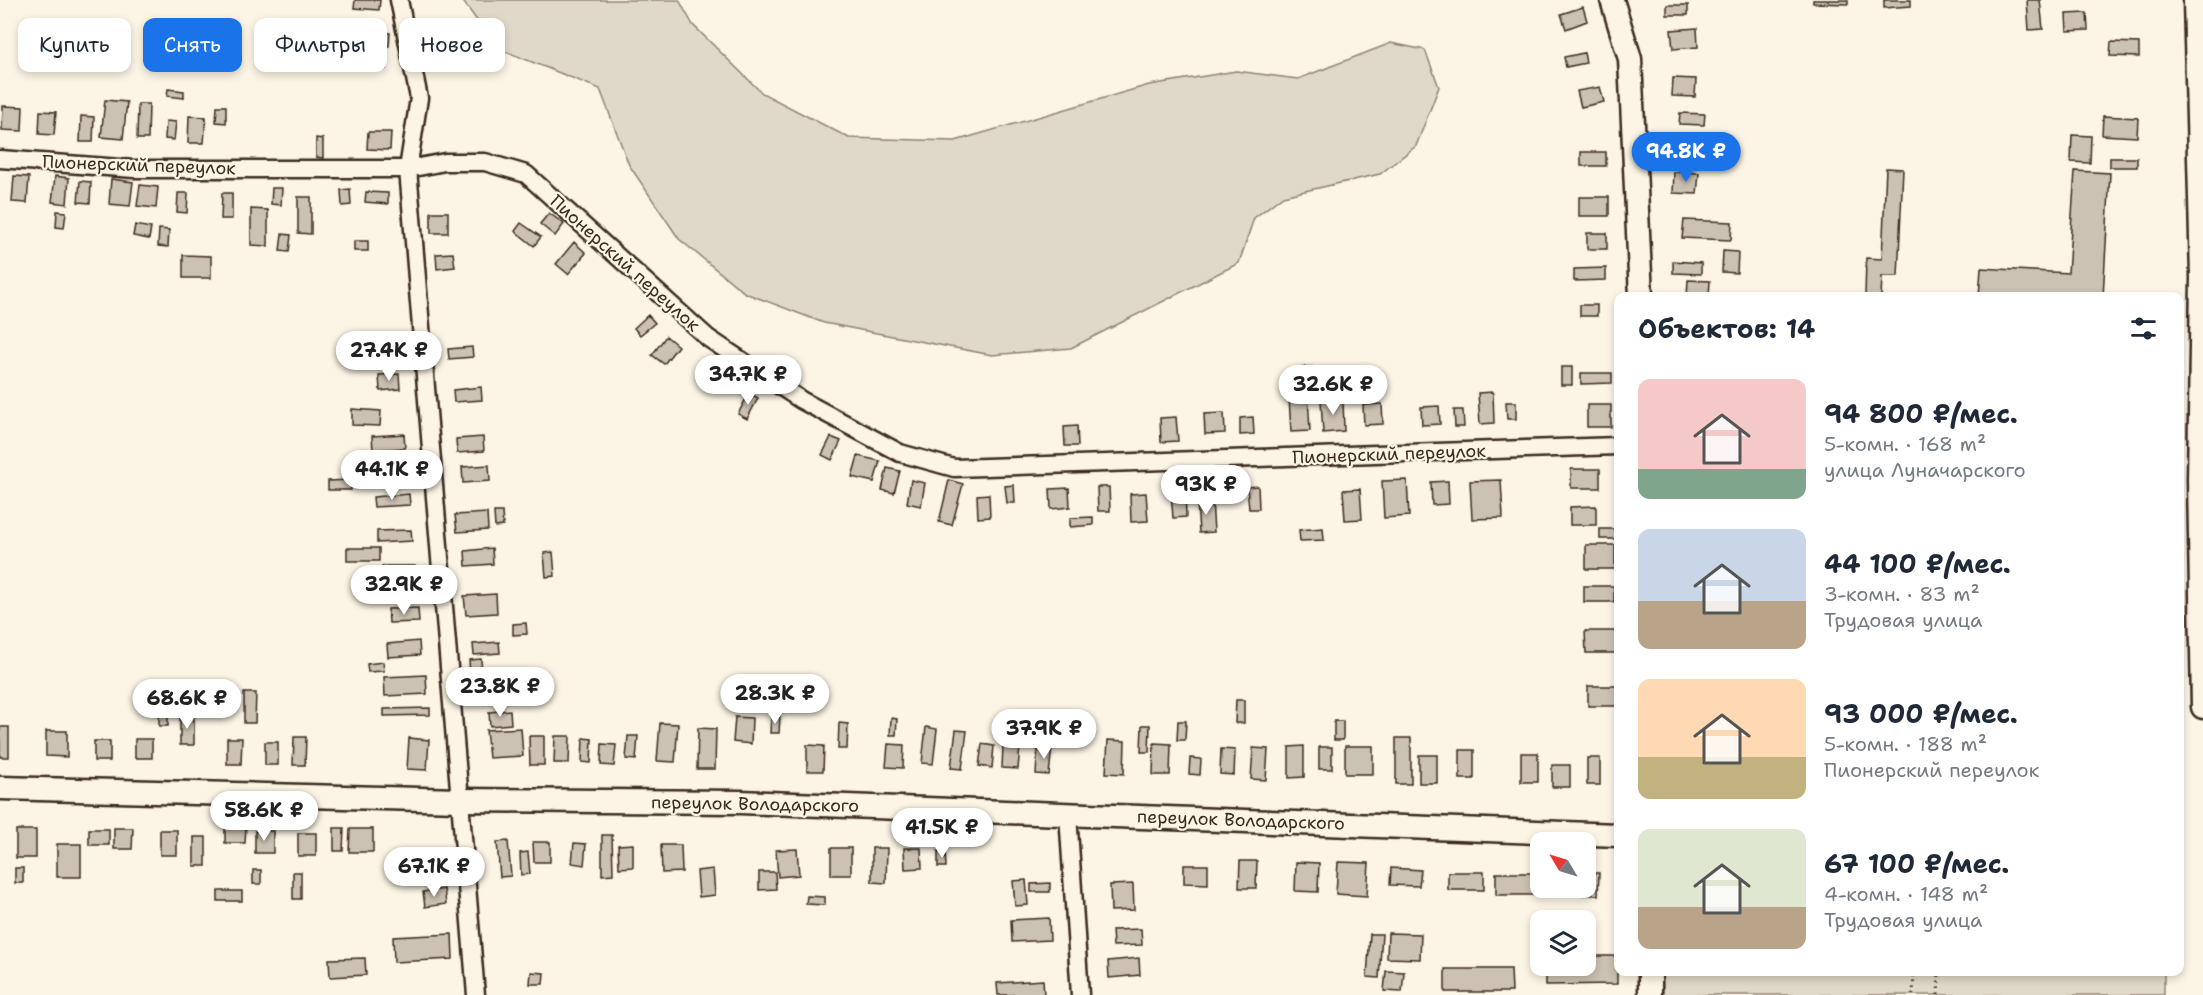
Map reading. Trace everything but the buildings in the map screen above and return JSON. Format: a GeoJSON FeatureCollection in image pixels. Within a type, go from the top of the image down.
{"type":"FeatureCollection","features":[{"type":"Feature","properties":{"kind":"street"},"geometry":{"type":"LineString","coordinates":[[399,0],[419,98],[408,169],[476,995]]}},
{"type":"Feature","properties":{"kind":"street"},"geometry":{"type":"LineString","coordinates":[[1612,0],[1630,58],[1641,292]]}},
{"type":"Feature","properties":{"kind":"street"},"geometry":{"type":"LineString","coordinates":[[2195,0],[2202,277],[2203,707]]}},
{"type":"Feature","properties":{"kind":"street","name":"Пионерский переулок"},"geometry":{"type":"LineString","coordinates":[[0,159],[134,169],[408,169],[446,162],[485,162],[526,174],[708,338],[801,400],[890,448],[954,468],[1614,446]]}},
{"type":"Feature","properties":{"kind":"street","name":"переулок Володарского"},"geometry":{"type":"LineString","coordinates":[[0,788],[460,800],[740,802],[1614,835]]}},
{"type":"Feature","properties":{"kind":"street"},"geometry":{"type":"LineString","coordinates":[[1068,814],[1080,995]]}},
{"type":"Feature","properties":{"kind":"street"},"geometry":{"type":"LineString","coordinates":[[1650,976],[1650,995]]}},
{"type":"Feature","properties":{"kind":"path"},"geometry":{"type":"LineString","coordinates":[[1913,995],[1914,976]]}},
{"type":"Feature","properties":{"kind":"path"},"geometry":{"type":"LineString","coordinates":[[1938,995],[1939,976]]}},
{"type":"Feature","properties":{"kind":"shaded area"},"geometry":{"type":"Polygon","coordinates":[[[462,0],[679,0],[693,25],[762,93],[849,138],[955,141],[1149,85],[1236,71],[1298,79],[1391,43],[1425,50],[1439,87],[1416,146],[1380,174],[1283,196],[1254,218],[1239,263],[1071,348],[992,355],[824,323],[745,293],[679,239],[629,165],[600,89],[505,51],[505,18],[475,18],[462,0]]]}},
{"type":"Feature","properties":{"kind":"shaded area"},"geometry":{"type":"Polygon","coordinates":[[[1662,976],[2164,976],[2164,995],[1663,995],[1662,976]]]}}]}
